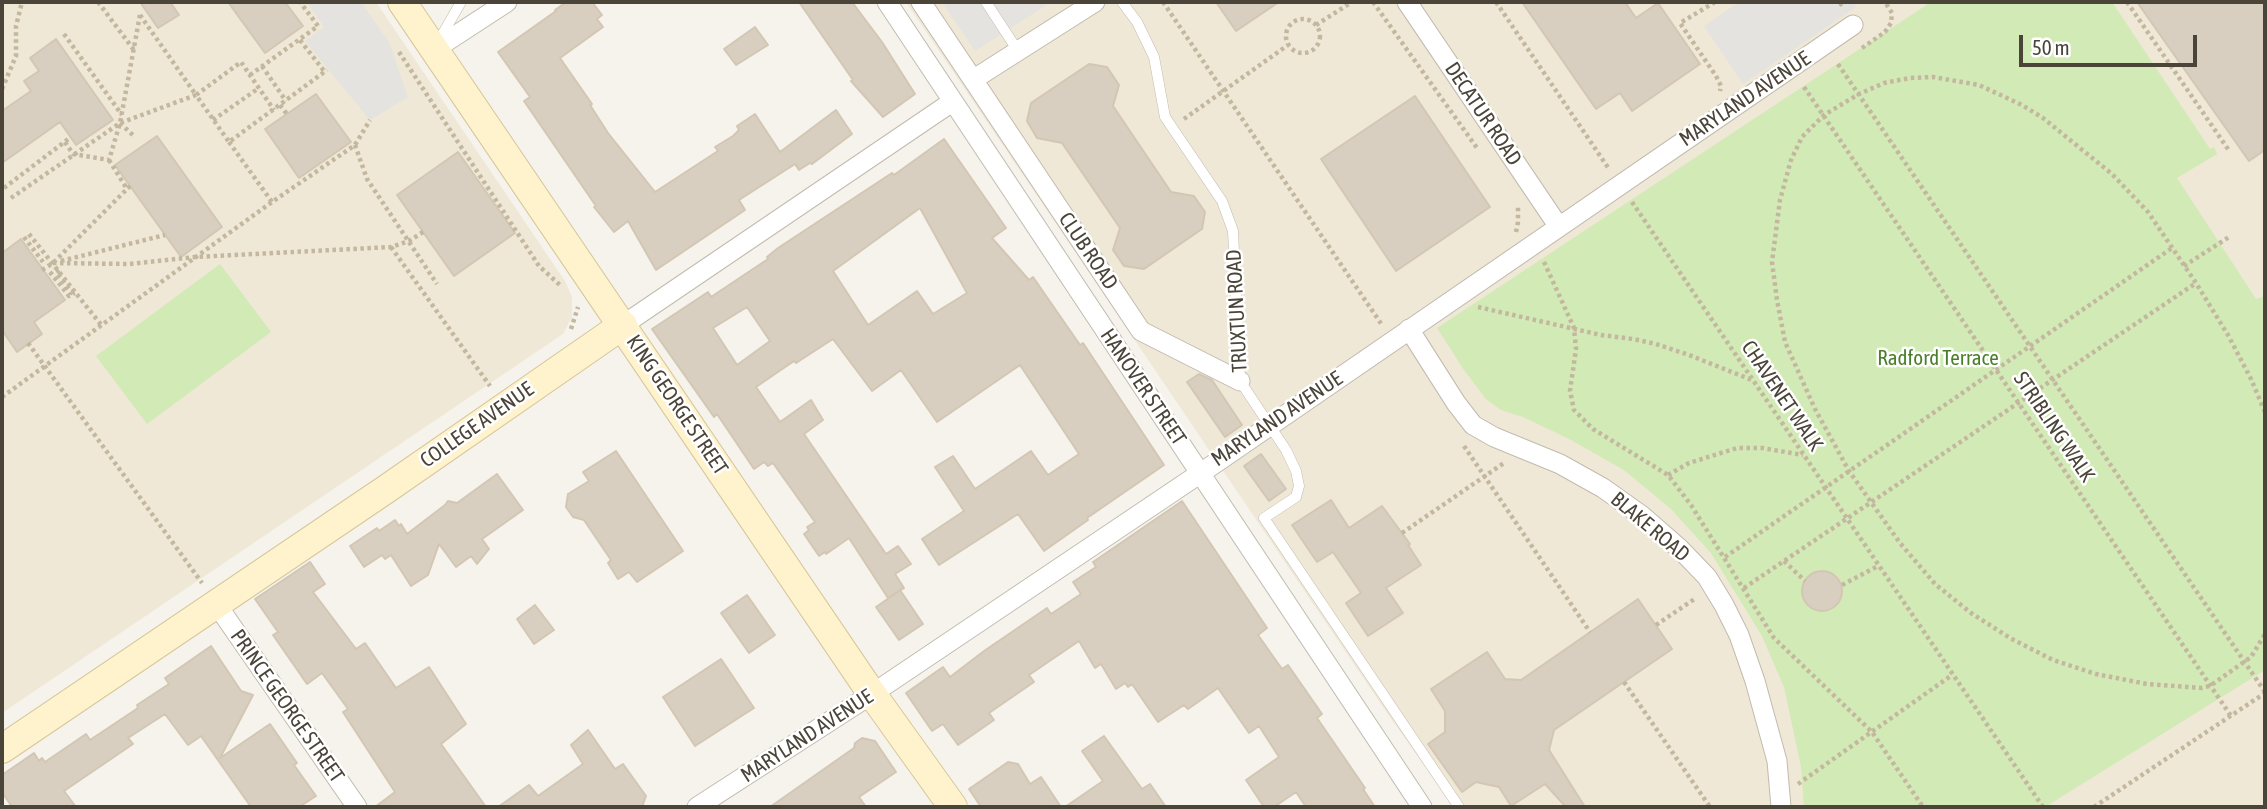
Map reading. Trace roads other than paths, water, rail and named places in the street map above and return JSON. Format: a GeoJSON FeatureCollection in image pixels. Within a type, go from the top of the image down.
{"type":"FeatureCollection","features":[{"type":"Feature","properties":{"kind":"main road","name":"KING GEORGE STREET"},"geometry":{"type":"LineString","coordinates":[[402,2],[872,694],[953,807]]}},
{"type":"Feature","properties":{"kind":"main road","name":"COLLEGE AVENUE"},"geometry":{"type":"LineString","coordinates":[[2,749],[217,605],[623,325]]}},
{"type":"Feature","properties":{"kind":"street"},"geometry":{"type":"LineString","coordinates":[[435,49],[507,2]]}},
{"type":"Feature","properties":{"kind":"street","name":"HANOVER STREET"},"geometry":{"type":"LineString","coordinates":[[887,2],[1422,807]]}},
{"type":"Feature","properties":{"kind":"street","name":"CLUB ROAD"},"geometry":{"type":"LineString","coordinates":[[922,2],[1141,331],[1240,381]]}},
{"type":"Feature","properties":{"kind":"street"},"geometry":{"type":"LineString","coordinates":[[974,79],[1095,2]]}},
{"type":"Feature","properties":{"kind":"street","name":"DECATUR ROAD"},"geometry":{"type":"LineString","coordinates":[[1407,2],[1559,227]]}},
{"type":"Feature","properties":{"kind":"street","name":"MARYLAND AVENUE"},"geometry":{"type":"LineString","coordinates":[[705,805],[1559,227],[1615,178],[1853,25]]}},
{"type":"Feature","properties":{"kind":"street","name":"COLLEGE AVENUE"},"geometry":{"type":"LineString","coordinates":[[623,325],[952,102]]}},
{"type":"Feature","properties":{"kind":"street","name":"BLAKE ROAD"},"geometry":{"type":"LineString","coordinates":[[1409,329],[1473,425],[1494,437],[1560,464],[1603,488],[1641,515],[1681,549],[1707,577],[1739,635],[1755,681],[1777,761],[1781,802]]}},
{"type":"Feature","properties":{"kind":"street","name":"PRINCE GEORGE STREET"},"geometry":{"type":"LineString","coordinates":[[217,605],[357,807]]}},
{"type":"Feature","properties":{"kind":"lane"},"geometry":{"type":"LineString","coordinates":[[435,49],[461,2]]}},
{"type":"Feature","properties":{"kind":"lane"},"geometry":{"type":"LineString","coordinates":[[986,2],[1018,51]]}},
{"type":"Feature","properties":{"kind":"lane","name":"TRUXTUN ROAD"},"geometry":{"type":"LineString","coordinates":[[1122,2],[1137,22],[1154,57],[1165,117],[1222,201],[1233,231],[1240,381],[1296,471],[1299,486],[1296,497],[1264,518],[1459,807]]}},
{"type":"Feature","properties":{"kind":"park label","name":"Radford Terrace"},"geometry":{"type":"Point","coordinates":[1938,358]}}]}
